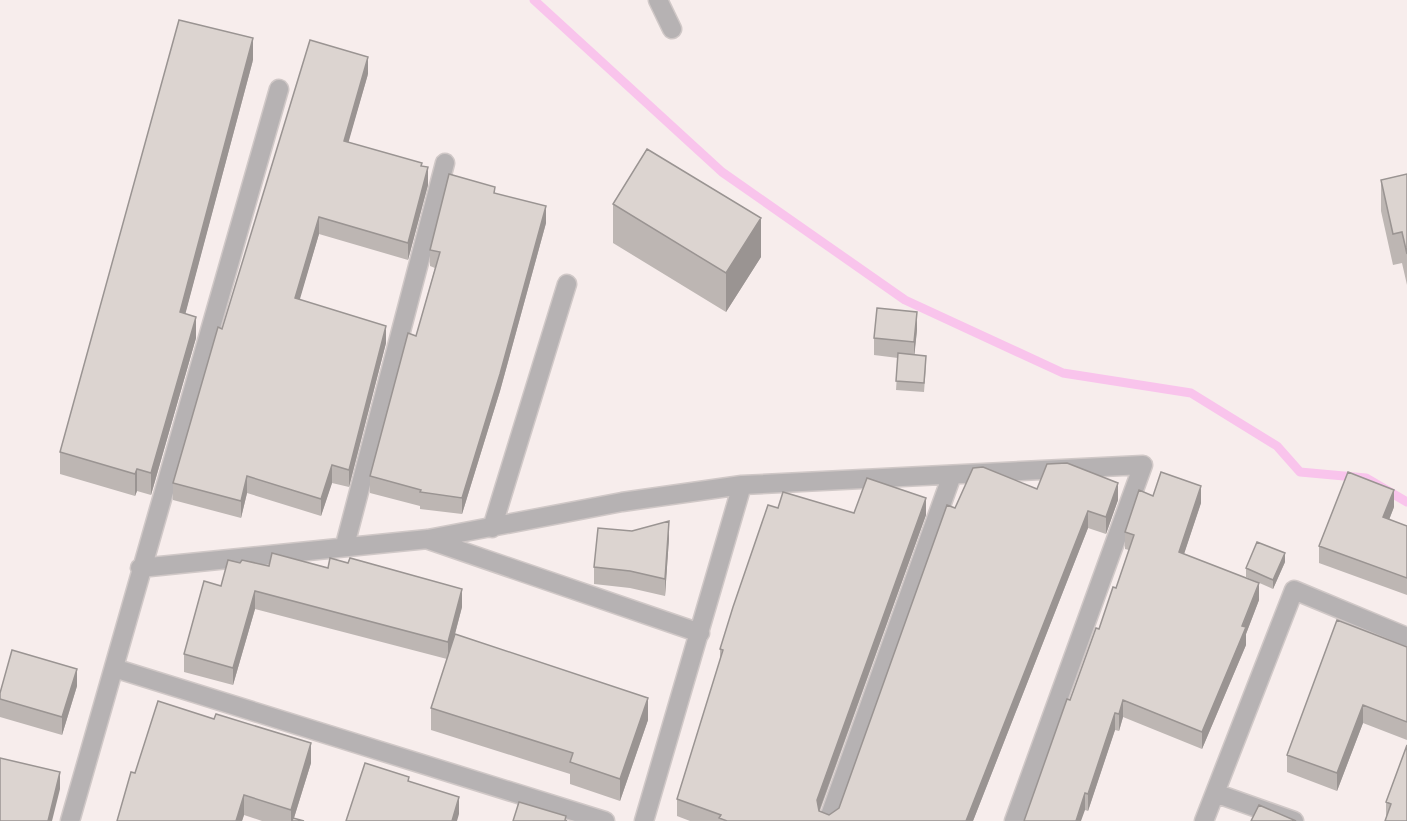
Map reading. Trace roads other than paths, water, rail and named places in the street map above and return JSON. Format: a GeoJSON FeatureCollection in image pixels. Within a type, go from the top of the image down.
{"type":"FeatureCollection","features":[{"type":"Feature","properties":{"kind":"street"},"geometry":{"type":"LineString","coordinates":[[658,0],[672,29]]}},
{"type":"Feature","properties":{"kind":"street"},"geometry":{"type":"LineString","coordinates":[[70,821],[140,568],[279,89]]}},
{"type":"Feature","properties":{"kind":"street"},"geometry":{"type":"LineString","coordinates":[[345,545],[445,163]]}},
{"type":"Feature","properties":{"kind":"street"},"geometry":{"type":"LineString","coordinates":[[492,528],[567,284]]}},
{"type":"Feature","properties":{"kind":"street"},"geometry":{"type":"LineString","coordinates":[[140,568],[345,545],[428,539],[622,502],[742,485],[1143,465],[1014,821]]}},
{"type":"Feature","properties":{"kind":"street"},"geometry":{"type":"LineString","coordinates":[[828,821],[952,475]]}},
{"type":"Feature","properties":{"kind":"street"},"geometry":{"type":"LineString","coordinates":[[644,821],[742,485]]}},
{"type":"Feature","properties":{"kind":"street"},"geometry":{"type":"LineString","coordinates":[[428,539],[700,633]]}},
{"type":"Feature","properties":{"kind":"street"},"geometry":{"type":"LineString","coordinates":[[1204,821],[1294,590],[1407,637]]}},
{"type":"Feature","properties":{"kind":"street"},"geometry":{"type":"LineString","coordinates":[[114,668],[605,821]]}},
{"type":"Feature","properties":{"kind":"street"},"geometry":{"type":"LineString","coordinates":[[1215,793],[1294,821]]}},
{"type":"Feature","properties":{"kind":"waterway"},"geometry":{"type":"LineString","coordinates":[[534,0],[722,172],[905,300],[1063,373],[1191,393],[1277,446],[1300,472],[1366,478],[1407,502]]}}]}
